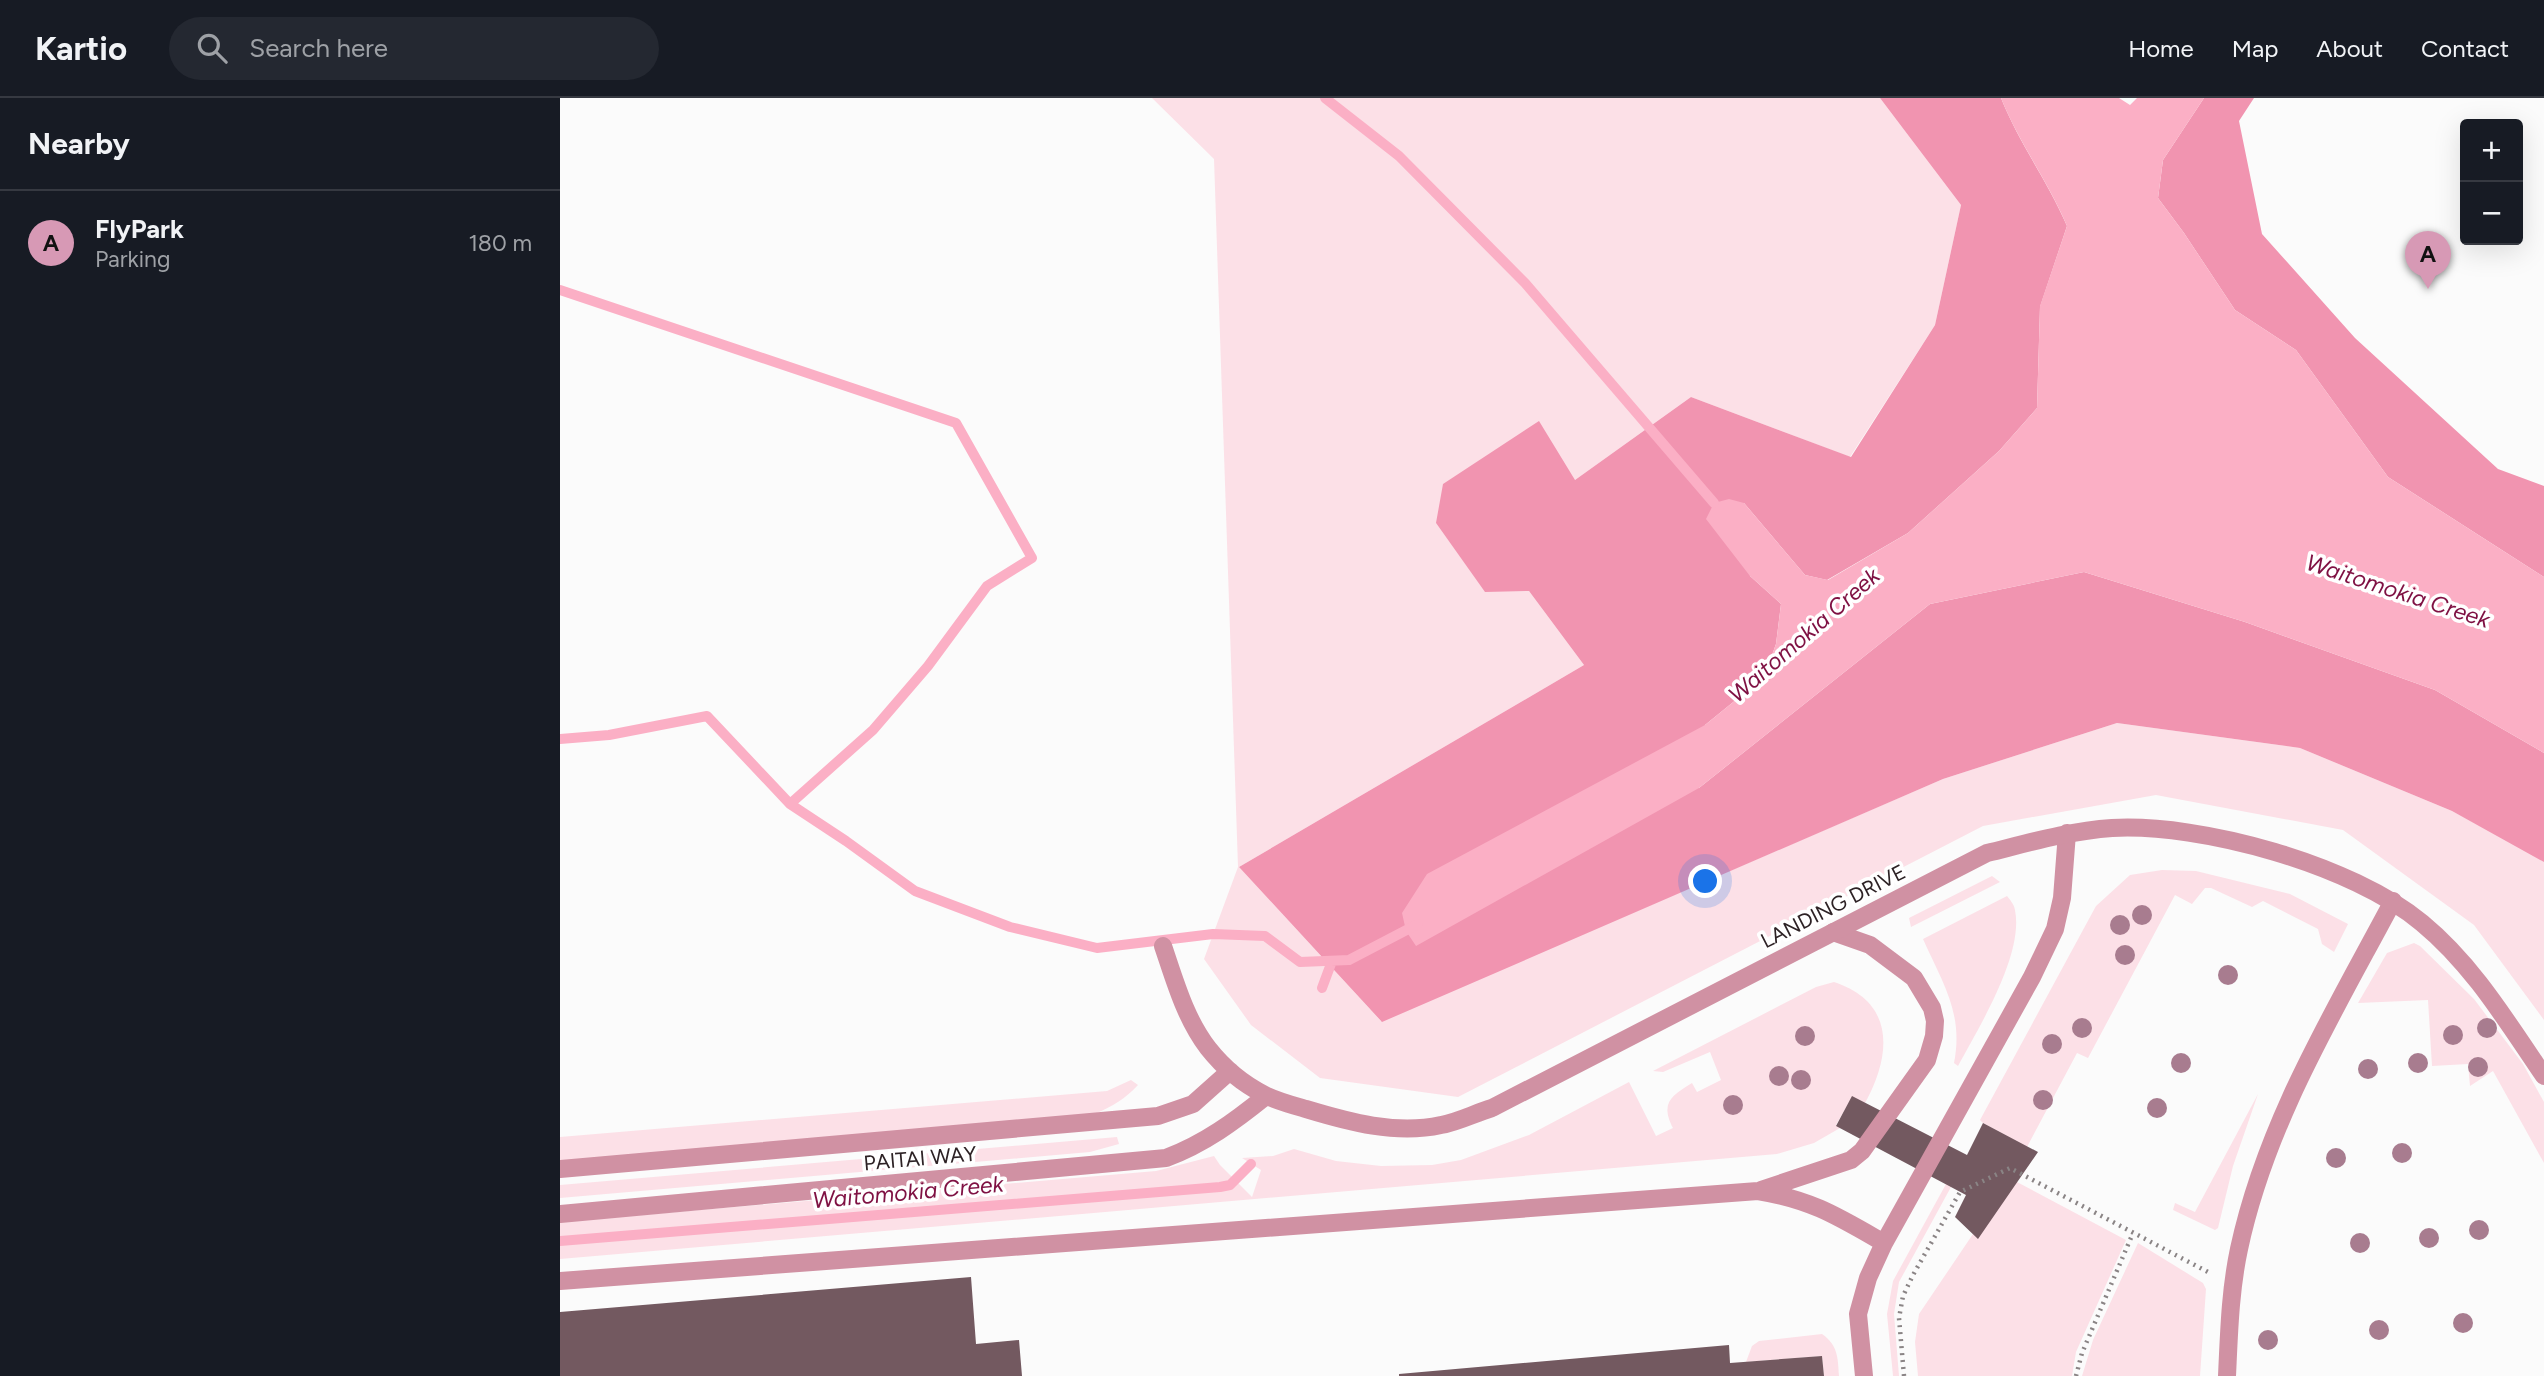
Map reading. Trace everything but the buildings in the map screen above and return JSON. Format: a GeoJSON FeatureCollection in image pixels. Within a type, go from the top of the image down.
{"type":"FeatureCollection","features":[{"type":"Feature","properties":{"kind":"street","name":"LANDING DRIVE"},"geometry":{"type":"LineString","coordinates":[[1163,946],[1177,988],[1195,1028],[1230,1071],[1266,1096],[1332,1117],[1387,1129],[1441,1125],[1492,1108],[1987,853],[2067,833],[2114,828],[2189,832],[2265,849],[2354,880],[2393,901],[2423,923],[2480,982],[2544,1076]]}},
{"type":"Feature","properties":{"kind":"street"},"geometry":{"type":"LineString","coordinates":[[1864,1376],[1858,1314],[1868,1278],[1884,1243],[2032,977],[2055,929],[2062,898],[2067,833]]}},
{"type":"Feature","properties":{"kind":"street"},"geometry":{"type":"LineString","coordinates":[[2227,1376],[2229,1317],[2238,1251],[2271,1140],[2317,1041],[2393,901]]}},
{"type":"Feature","properties":{"kind":"street"},"geometry":{"type":"LineString","coordinates":[[1758,1191],[1850,1160],[1862,1151],[1927,1060],[1934,1036],[1932,1008],[1914,978],[1870,945],[1833,932]]}},
{"type":"Feature","properties":{"kind":"street","name":"PAITAI WAY"},"geometry":{"type":"LineString","coordinates":[[560,1169],[1158,1116],[1193,1104],[1230,1071]]}},
{"type":"Feature","properties":{"kind":"street","name":"PAITAI WAY"},"geometry":{"type":"LineString","coordinates":[[560,1214],[1167,1158],[1189,1150],[1230,1126],[1266,1096]]}},
{"type":"Feature","properties":{"kind":"street"},"geometry":{"type":"LineString","coordinates":[[560,1281],[1758,1191],[1787,1196],[1814,1205],[1884,1243]]}},
{"type":"Feature","properties":{"kind":"path"},"geometry":{"type":"LineString","coordinates":[[1904,1376],[1899,1318],[1903,1297],[1913,1275],[1960,1192],[2010,1168],[2213,1275]]}},
{"type":"Feature","properties":{"kind":"path"},"geometry":{"type":"LineString","coordinates":[[2076,1376],[2082,1353],[2133,1233]]}},
{"type":"Feature","properties":{"kind":"shaded area"},"geometry":{"type":"Polygon","coordinates":[[[1152,98],[1880,98],[1961,205],[1935,325],[1850,457],[1691,397],[1575,480],[1436,523],[1485,591],[1529,591],[1584,665],[1239,867],[1381,1021],[1943,779],[2117,723],[2300,748],[2452,811],[2542,859],[2544,1020],[2474,925],[2343,830],[2156,795],[1983,826],[1458,1097],[1320,1078],[1251,1025],[1204,959],[1238,867],[1214,159],[1152,98]]]}},
{"type":"Feature","properties":{"kind":"shaded area"},"geometry":{"type":"Polygon","coordinates":[[[1880,98],[2001,98],[2059,210],[2067,226],[2040,307],[2037,408],[1999,451],[1908,533],[1827,580],[1805,575],[1744,503],[1750,576],[1781,604],[1776,644],[1764,677],[1705,725],[1699,788],[1930,604],[2084,572],[2245,622],[2435,690],[2544,753],[2544,862],[2452,811],[2300,748],[2117,723],[1943,779],[1382,1022],[1239,867],[1584,665],[1529,591],[1485,592],[1436,523],[1443,484],[1539,421],[1575,480],[1691,397],[1851,457],[1935,325],[1961,205],[1880,98]]]}},
{"type":"Feature","properties":{"kind":"shaded area"},"geometry":{"type":"Polygon","coordinates":[[[2204,98],[2254,98],[2239,121],[2262,234],[2355,338],[2498,469],[2544,486],[2544,577],[2388,477],[2296,350],[2235,310],[2158,198],[2163,160],[2204,98]]]}},
{"type":"Feature","properties":{"kind":"shaded area"},"geometry":{"type":"Polygon","coordinates":[[[2162,870],[2196,871],[2290,894],[2348,924],[2334,952],[2322,944],[2318,929],[2263,901],[2252,907],[2211,888],[2205,888],[2192,904],[2175,895],[2088,1058],[2077,1053],[2027,1147],[1983,1123],[1980,1120],[2096,906],[2130,875],[2162,870]]]}},
{"type":"Feature","properties":{"kind":"shaded area"},"geometry":{"type":"Polygon","coordinates":[[[1992,876],[2000,882],[1911,927],[1909,918],[1992,876]]]}},
{"type":"Feature","properties":{"kind":"shaded area"},"geometry":{"type":"Polygon","coordinates":[[[2007,896],[2015,910],[2013,948],[1998,990],[1958,1066],[1954,1063],[1954,1013],[1923,939],[2007,896]]]}},
{"type":"Feature","properties":{"kind":"shaded area"},"geometry":{"type":"Polygon","coordinates":[[[2414,943],[2474,999],[2523,1064],[2544,1102],[2544,1163],[2493,1071],[2470,1086],[2468,1064],[2432,1066],[2428,1000],[2358,1003],[2387,953],[2414,943]]]}},
{"type":"Feature","properties":{"kind":"shaded area"},"geometry":{"type":"Polygon","coordinates":[[[1834,982],[1854,991],[1868,1002],[1878,1016],[1883,1048],[1874,1085],[1865,1103],[1852,1097],[1836,1125],[1840,1128],[1814,1143],[1777,1154],[560,1259],[560,1222],[1156,1171],[1214,1156],[1252,1197],[1261,1170],[1242,1158],[1273,1156],[1294,1149],[1336,1161],[1381,1166],[1432,1165],[1461,1160],[1529,1135],[1629,1082],[1656,1136],[1673,1128],[1668,1106],[1673,1096],[1692,1083],[1697,1092],[1721,1080],[1710,1052],[1663,1072],[1653,1071],[1816,987],[1834,982]]]}},
{"type":"Feature","properties":{"kind":"shaded area"},"geometry":{"type":"Polygon","coordinates":[[[1131,1080],[1138,1085],[1133,1090],[1118,1102],[1095,1114],[560,1161],[560,1137],[1107,1091],[1131,1080]]]}},
{"type":"Feature","properties":{"kind":"shaded area"},"geometry":{"type":"Polygon","coordinates":[[[2258,1094],[2233,1166],[2218,1228],[2215,1230],[2173,1210],[2175,1203],[2195,1212],[2258,1094]]]}},
{"type":"Feature","properties":{"kind":"shaded area"},"geometry":{"type":"Polygon","coordinates":[[[1117,1137],[1119,1144],[1090,1152],[560,1198],[560,1185],[1117,1137]]]}},
{"type":"Feature","properties":{"kind":"shaded area"},"geometry":{"type":"Polygon","coordinates":[[[2017,1182],[2126,1240],[2076,1352],[2072,1376],[1918,1376],[1915,1342],[1919,1314],[1973,1234],[2017,1182]]]}},
{"type":"Feature","properties":{"kind":"shaded area"},"geometry":{"type":"Polygon","coordinates":[[[1946,1184],[1951,1187],[1899,1282],[1894,1314],[1899,1376],[1893,1376],[1887,1314],[1893,1281],[1946,1184]]]}},
{"type":"Feature","properties":{"kind":"shaded area"},"geometry":{"type":"Polygon","coordinates":[[[2138,1243],[2203,1283],[2206,1289],[2200,1376],[2082,1376],[2093,1340],[2138,1243]]]}},
{"type":"Feature","properties":{"kind":"shaded area"},"geometry":{"type":"Polygon","coordinates":[[[1822,1334],[1834,1347],[1839,1376],[1824,1376],[1822,1356],[1746,1362],[1752,1346],[1759,1341],[1822,1334]]]}},
{"type":"Feature","properties":{"kind":"water"},"geometry":{"type":"Polygon","coordinates":[[[2001,98],[2119,98],[2130,105],[2137,98],[2204,98],[2163,160],[2158,198],[2235,310],[2296,350],[2388,477],[2544,577],[2544,753],[2435,690],[2245,622],[2084,572],[1930,604],[1699,788],[1416,946],[1406,931],[1402,913],[1427,874],[1705,725],[1764,677],[1776,644],[1781,604],[1750,576],[1706,519],[1714,503],[1729,499],[1744,503],[1805,575],[1828,580],[1908,533],[1999,451],[2037,408],[2040,306],[2067,226],[2001,98]]]}},
{"type":"Feature","properties":{"kind":"waterway"},"geometry":{"type":"LineString","coordinates":[[1325,98],[1399,156],[1525,283],[1714,503]]}},
{"type":"Feature","properties":{"kind":"waterway"},"geometry":{"type":"LineString","coordinates":[[560,290],[956,423],[1032,558],[987,586],[928,666],[873,730],[790,804]]}},
{"type":"Feature","properties":{"kind":"waterway","name":"Waitomokia Creek"},"geometry":{"type":"LineString","coordinates":[[560,739],[609,735],[707,716],[790,804],[915,891],[1010,927],[1097,948],[1213,934],[1265,936],[1300,962],[1349,960],[1418,924]]}},
{"type":"Feature","properties":{"kind":"waterway","name":"Waitomokia Creek"},"geometry":{"type":"LineString","coordinates":[[1322,988],[1332,961]]}},
{"type":"Feature","properties":{"kind":"waterway","name":"Waitomokia Creek"},"geometry":{"type":"LineString","coordinates":[[560,1241],[1220,1187],[1230,1185],[1251,1164]]}},
{"type":"Feature","properties":{"kind":"place","name":"FlyPark"},"geometry":{"type":"Point","coordinates":[2428,289]}}]}
